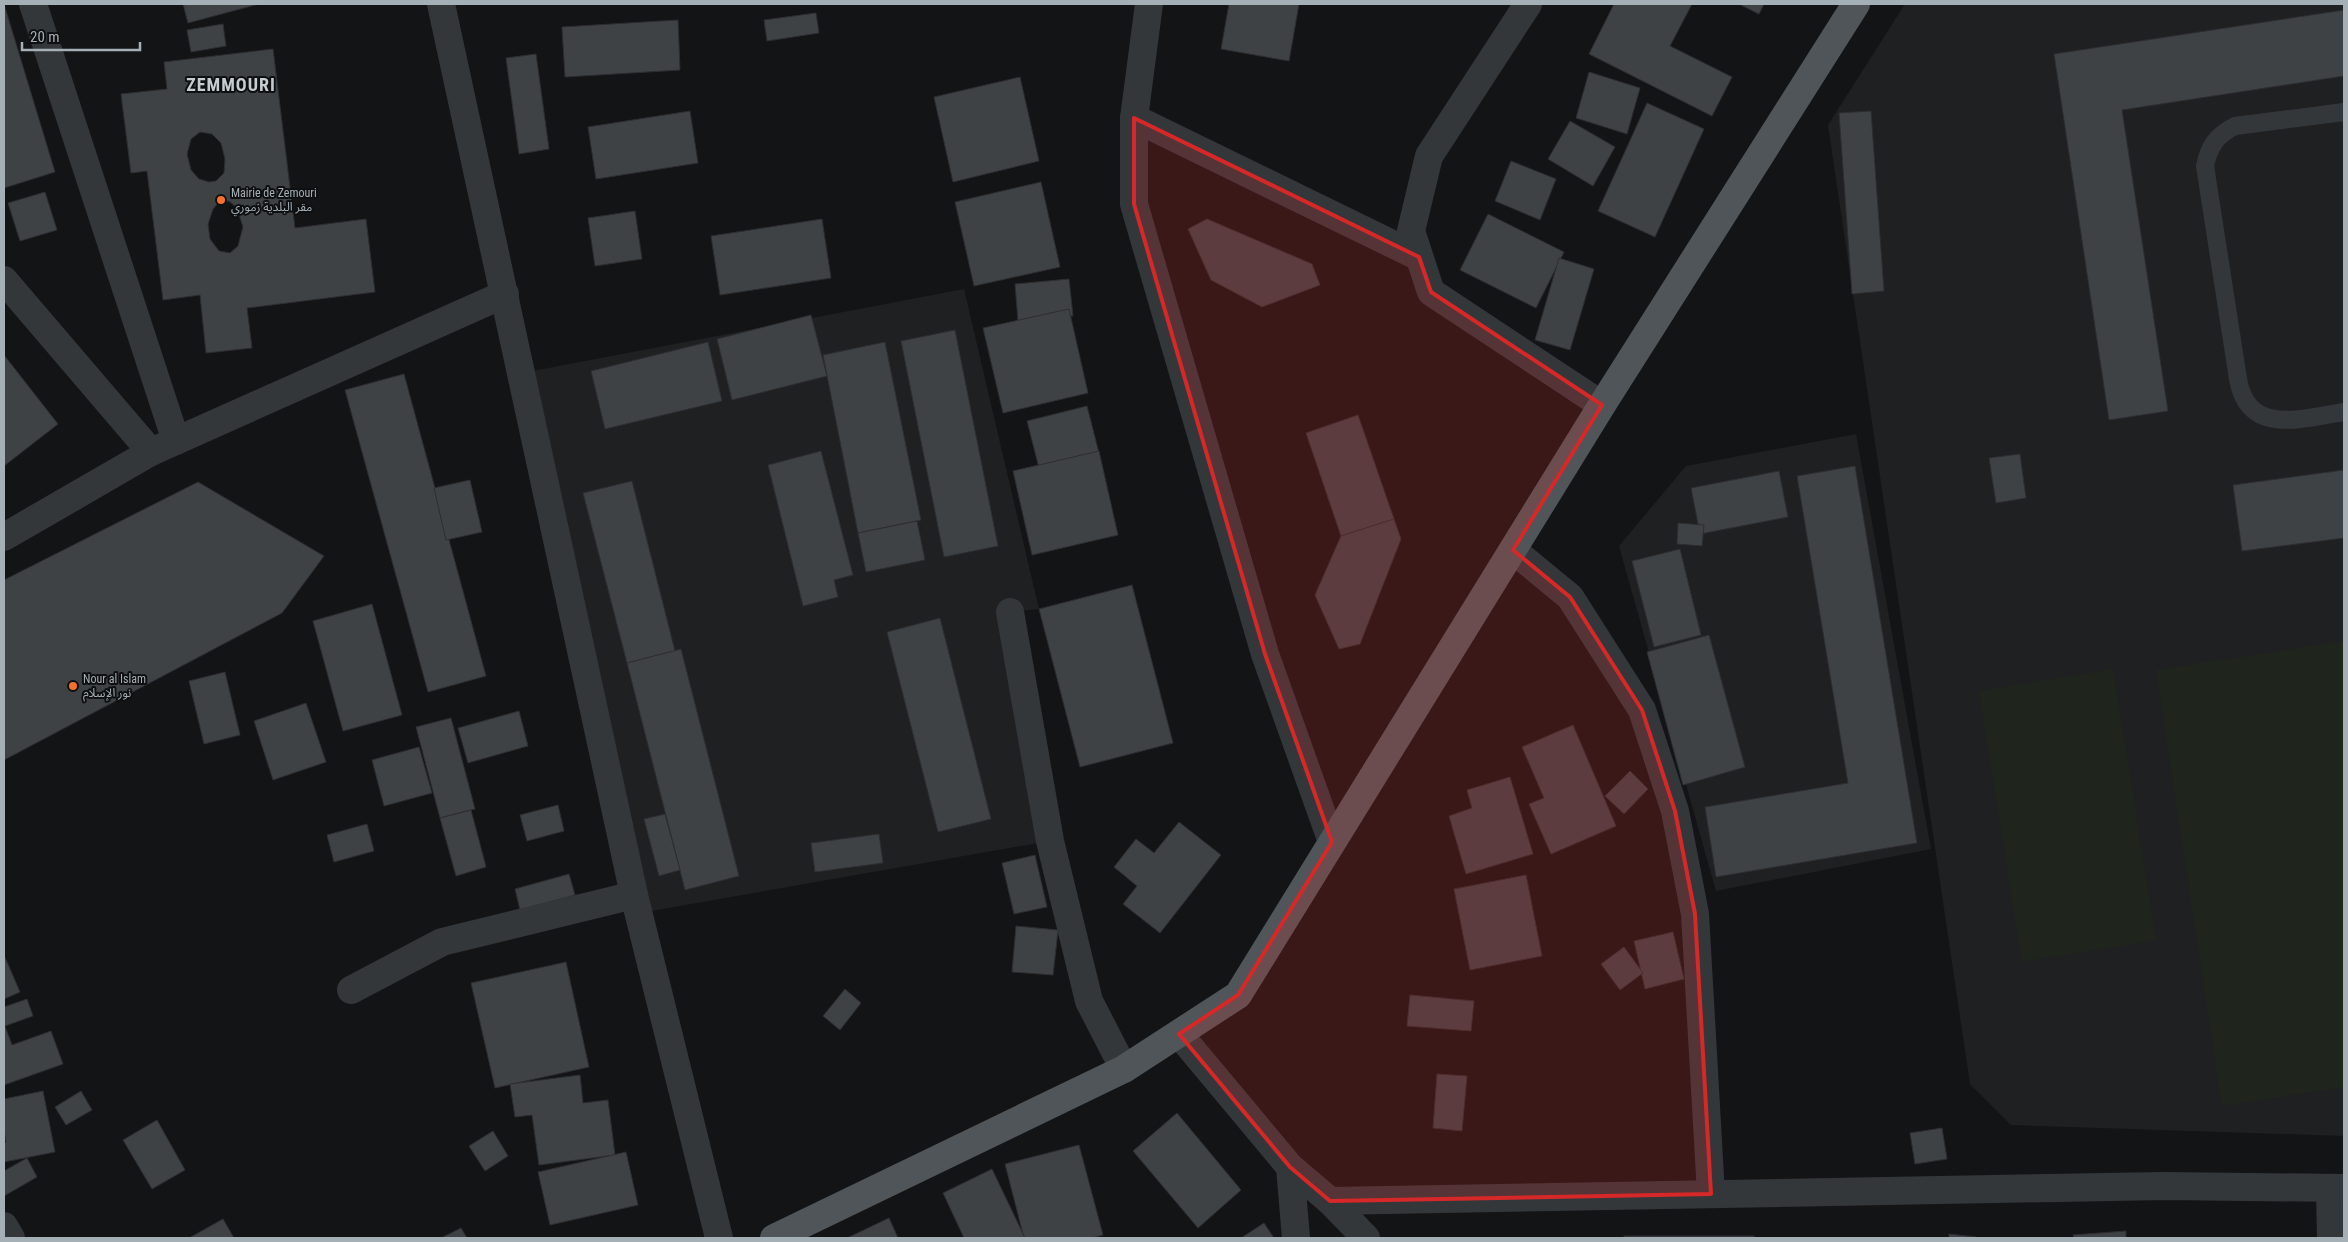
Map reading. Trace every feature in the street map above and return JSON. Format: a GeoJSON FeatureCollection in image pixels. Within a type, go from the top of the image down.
{"type":"FeatureCollection","features":[{"type":"Feature","properties":{"kind":"main road"},"geometry":{"type":"LineString","coordinates":[[774,1238],[1124,1069],[1238,995],[1602,404],[1856,4]]}},
{"type":"Feature","properties":{"kind":"street"},"geometry":{"type":"LineString","coordinates":[[33,4],[176,441]]}},
{"type":"Feature","properties":{"kind":"street"},"geometry":{"type":"LineString","coordinates":[[441,4],[634,895],[718,1238]]}},
{"type":"Feature","properties":{"kind":"street"},"geometry":{"type":"LineString","coordinates":[[1149,4],[1134,118],[1134,204],[1265,654],[1332,842]]}},
{"type":"Feature","properties":{"kind":"street"},"geometry":{"type":"LineString","coordinates":[[1528,4],[1429,156],[1411,231],[1430,292],[1602,404]]}},
{"type":"Feature","properties":{"kind":"street"},"geometry":{"type":"LineString","coordinates":[[1134,118],[1419,257]]}},
{"type":"Feature","properties":{"kind":"street"},"geometry":{"type":"LineString","coordinates":[[4,280],[151,452]]}},
{"type":"Feature","properties":{"kind":"street"},"geometry":{"type":"LineString","coordinates":[[4,537],[151,452],[505,294]]}},
{"type":"Feature","properties":{"kind":"street"},"geometry":{"type":"LineString","coordinates":[[1513,550],[1570,597],[1642,710],[1674,811],[1695,914],[1711,1194]]}},
{"type":"Feature","properties":{"kind":"street"},"geometry":{"type":"LineString","coordinates":[[1010,612],[1050,841],[1084,982],[1089,1001],[1124,1069]]}},
{"type":"Feature","properties":{"kind":"street"},"geometry":{"type":"LineString","coordinates":[[351,990],[442,942],[634,895]]}},
{"type":"Feature","properties":{"kind":"street"},"geometry":{"type":"LineString","coordinates":[[1179,1034],[1290,1167],[1330,1201],[1366,1238]]}},
{"type":"Feature","properties":{"kind":"street"},"geometry":{"type":"LineString","coordinates":[[1290,1167],[1296,1238]]}},
{"type":"Feature","properties":{"kind":"street"},"geometry":{"type":"LineString","coordinates":[[1330,1201],[2164,1186],[2337,1188],[2331,1238]]}},
{"type":"Feature","properties":{"kind":"street"},"geometry":{"type":"LineString","coordinates":[[4,1226],[11,1238]]}},
{"type":"Feature","properties":{"kind":"lane"},"geometry":{"type":"LineString","coordinates":[[2344,112],[2235,126],[2223,132],[2214,141],[2208,153],[2206,166],[2238,379],[2240,390],[2245,400],[2261,415],[2283,421],[2344,412]]}},
{"type":"Feature","properties":{"kind":"highlighted area"},"geometry":{"type":"Polygon","coordinates":[[[1134,118],[1419,257],[1431,292],[1602,405],[1513,550],[1570,597],[1642,710],[1675,811],[1695,914],[1711,1194],[1330,1201],[1290,1167],[1179,1034],[1238,995],[1332,842],[1265,654],[1134,204],[1134,118]]]}},
{"type":"Feature","properties":{"kind":"shaded area"},"geometry":{"type":"Polygon","coordinates":[[[1905,4],[2344,4],[2344,1136],[2011,1125],[1970,1084],[1828,125],[1905,4]]]}},
{"type":"Feature","properties":{"kind":"shaded area"},"geometry":{"type":"Polygon","coordinates":[[[964,289],[1039,609],[1010,612],[1050,841],[640,913],[522,373],[964,289]]]}},
{"type":"Feature","properties":{"kind":"shaded area"},"geometry":{"type":"Polygon","coordinates":[[[1856,434],[1931,849],[1716,891],[1619,546],[1686,466],[1856,434]]]}},
{"type":"Feature","properties":{"kind":"shaded area"},"geometry":{"type":"Polygon","coordinates":[[[2344,641],[2344,1087],[2222,1106],[2156,670],[2344,641]]]}},
{"type":"Feature","properties":{"kind":"shaded area"},"geometry":{"type":"Polygon","coordinates":[[[2113,669],[2156,940],[2022,962],[1979,691],[2113,669]]]}},
{"type":"Feature","properties":{"kind":"building"},"geometry":{"type":"Polygon","coordinates":[[[4,4],[55,172],[4,188],[4,4]]]}},
{"type":"Feature","properties":{"kind":"building"},"geometry":{"type":"Polygon","coordinates":[[[183,4],[259,4],[188,23],[183,4]]]}},
{"type":"Feature","properties":{"kind":"building"},"geometry":{"type":"Polygon","coordinates":[[[1229,4],[1299,4],[1289,61],[1221,49],[1229,4]]]}},
{"type":"Feature","properties":{"kind":"building"},"geometry":{"type":"Polygon","coordinates":[[[1614,4],[1692,4],[1670,46],[1732,77],[1712,116],[1589,54],[1614,4]]]}},
{"type":"Feature","properties":{"kind":"building"},"geometry":{"type":"Polygon","coordinates":[[[1739,4],[1764,4],[1759,14],[1739,4]]]}},
{"type":"Feature","properties":{"kind":"building"},"geometry":{"type":"Polygon","coordinates":[[[2344,10],[2344,76],[2122,110],[2168,411],[2109,420],[2054,54],[2344,10]]]}},
{"type":"Feature","properties":{"kind":"building"},"geometry":{"type":"Polygon","coordinates":[[[816,13],[819,33],[767,41],[764,20],[816,13]]]}},
{"type":"Feature","properties":{"kind":"building"},"geometry":{"type":"Polygon","coordinates":[[[678,20],[680,70],[565,77],[562,27],[678,20]]]}},
{"type":"Feature","properties":{"kind":"building"},"geometry":{"type":"Polygon","coordinates":[[[223,24],[226,46],[191,52],[187,30],[223,24]]]}},
{"type":"Feature","properties":{"kind":"building","name":"Mairie de Zemouri مقر البلدية زموري"},"geometry":{"type":"Polygon","coordinates":[[[273,49],[295,228],[366,219],[375,292],[247,308],[252,348],[206,353],[200,295],[163,300],[147,171],[131,173],[121,94],[167,89],[164,62],[273,49]],[[200,132],[191,139],[187,154],[191,170],[199,179],[209,182],[216,181],[224,173],[225,159],[221,143],[212,134],[200,132]],[[229,201],[219,202],[213,209],[208,224],[210,239],[219,251],[230,253],[238,246],[243,227],[237,208],[229,201]]]}},
{"type":"Feature","properties":{"kind":"building"},"geometry":{"type":"Polygon","coordinates":[[[536,54],[549,149],[519,154],[506,58],[536,54]]]}},
{"type":"Feature","properties":{"kind":"building"},"geometry":{"type":"Polygon","coordinates":[[[1589,72],[1640,88],[1627,134],[1576,118],[1589,72]]]}},
{"type":"Feature","properties":{"kind":"building"},"geometry":{"type":"Polygon","coordinates":[[[1020,77],[1039,161],[953,182],[934,97],[1020,77]]]}},
{"type":"Feature","properties":{"kind":"building"},"geometry":{"type":"Polygon","coordinates":[[[1647,103],[1704,129],[1655,237],[1598,211],[1647,103]]]}},
{"type":"Feature","properties":{"kind":"building"},"geometry":{"type":"Polygon","coordinates":[[[690,111],[698,163],[596,179],[588,127],[690,111]]]}},
{"type":"Feature","properties":{"kind":"building"},"geometry":{"type":"Polygon","coordinates":[[[1871,111],[1884,291],[1852,294],[1839,113],[1871,111]]]}},
{"type":"Feature","properties":{"kind":"building"},"geometry":{"type":"Polygon","coordinates":[[[1570,121],[1615,147],[1593,186],[1548,159],[1570,121]]]}},
{"type":"Feature","properties":{"kind":"building"},"geometry":{"type":"Polygon","coordinates":[[[1511,161],[1556,179],[1540,220],[1495,201],[1511,161]]]}},
{"type":"Feature","properties":{"kind":"building"},"geometry":{"type":"Polygon","coordinates":[[[1041,182],[1060,267],[974,286],[955,202],[1041,182]]]}},
{"type":"Feature","properties":{"kind":"building"},"geometry":{"type":"Polygon","coordinates":[[[45,192],[57,230],[20,241],[8,203],[45,192]]]}},
{"type":"Feature","properties":{"kind":"building"},"geometry":{"type":"Polygon","coordinates":[[[635,211],[642,259],[595,266],[588,218],[635,211]]]}},
{"type":"Feature","properties":{"kind":"building"},"geometry":{"type":"Polygon","coordinates":[[[1488,214],[1564,252],[1536,308],[1460,270],[1488,214]]]}},
{"type":"Feature","properties":{"kind":"building"},"geometry":{"type":"Polygon","coordinates":[[[822,219],[831,278],[720,295],[711,236],[822,219]]]}},
{"type":"Feature","properties":{"kind":"building"},"geometry":{"type":"Polygon","coordinates":[[[1207,219],[1312,264],[1320,285],[1262,307],[1211,280],[1188,229],[1207,219]]]}},
{"type":"Feature","properties":{"kind":"building"},"geometry":{"type":"Polygon","coordinates":[[[1559,258],[1594,269],[1570,350],[1535,340],[1559,258]]]}},
{"type":"Feature","properties":{"kind":"building"},"geometry":{"type":"Polygon","coordinates":[[[1069,279],[1073,316],[1018,321],[1015,284],[1069,279]]]}},
{"type":"Feature","properties":{"kind":"building"},"geometry":{"type":"Polygon","coordinates":[[[1069,309],[1088,393],[1003,413],[983,328],[1069,309]]]}},
{"type":"Feature","properties":{"kind":"building"},"geometry":{"type":"Polygon","coordinates":[[[811,315],[827,376],[732,400],[717,339],[811,315]]]}},
{"type":"Feature","properties":{"kind":"building"},"geometry":{"type":"Polygon","coordinates":[[[955,330],[998,546],[944,557],[901,341],[955,330]]]}},
{"type":"Feature","properties":{"kind":"building"},"geometry":{"type":"Polygon","coordinates":[[[708,342],[722,401],[605,429],[591,371],[708,342]]]}},
{"type":"Feature","properties":{"kind":"building"},"geometry":{"type":"Polygon","coordinates":[[[885,342],[921,520],[858,533],[823,355],[885,342]]]}},
{"type":"Feature","properties":{"kind":"building"},"geometry":{"type":"Polygon","coordinates":[[[4,355],[58,424],[4,466],[4,355]]]}},
{"type":"Feature","properties":{"kind":"building"},"geometry":{"type":"Polygon","coordinates":[[[404,374],[486,676],[428,692],[345,390],[404,374]]]}},
{"type":"Feature","properties":{"kind":"building"},"geometry":{"type":"Polygon","coordinates":[[[1087,406],[1099,453],[1039,468],[1027,421],[1087,406]]]}},
{"type":"Feature","properties":{"kind":"building"},"geometry":{"type":"Polygon","coordinates":[[[1358,415],[1394,519],[1341,536],[1306,433],[1358,415]]]}},
{"type":"Feature","properties":{"kind":"building"},"geometry":{"type":"Polygon","coordinates":[[[821,451],[853,575],[834,580],[838,597],[803,606],[768,465],[821,451]]]}},
{"type":"Feature","properties":{"kind":"building"},"geometry":{"type":"Polygon","coordinates":[[[1099,451],[1118,535],[1032,555],[1013,471],[1099,451]]]}},
{"type":"Feature","properties":{"kind":"building"},"geometry":{"type":"Polygon","coordinates":[[[2020,454],[2026,498],[1996,503],[1989,458],[2020,454]]]}},
{"type":"Feature","properties":{"kind":"building"},"geometry":{"type":"Polygon","coordinates":[[[1855,466],[1917,843],[1716,877],[1705,807],[1848,783],[1797,476],[1855,466]]]}},
{"type":"Feature","properties":{"kind":"building"},"geometry":{"type":"Polygon","coordinates":[[[2344,470],[2344,538],[2242,551],[2233,485],[2344,470]]]}},
{"type":"Feature","properties":{"kind":"building"},"geometry":{"type":"Polygon","coordinates":[[[1779,471],[1788,517],[1700,534],[1691,488],[1779,471]]]}},
{"type":"Feature","properties":{"kind":"building"},"geometry":{"type":"Polygon","coordinates":[[[470,480],[482,532],[446,540],[434,488],[470,480]]]}},
{"type":"Feature","properties":{"kind":"building"},"geometry":{"type":"Polygon","coordinates":[[[632,481],[675,651],[627,663],[583,493],[632,481]]]}},
{"type":"Feature","properties":{"kind":"building","name":"Nour al Islam نور الإسلام"},"geometry":{"type":"Polygon","coordinates":[[[198,482],[324,556],[282,613],[4,760],[4,580],[198,482]]]}},
{"type":"Feature","properties":{"kind":"building"},"geometry":{"type":"Polygon","coordinates":[[[1394,519],[1401,539],[1360,644],[1339,649],[1315,595],[1341,536],[1394,519]]]}},
{"type":"Feature","properties":{"kind":"building"},"geometry":{"type":"Polygon","coordinates":[[[917,521],[925,560],[866,572],[858,533],[917,521]]]}},
{"type":"Feature","properties":{"kind":"building"},"geometry":{"type":"Polygon","coordinates":[[[1678,523],[1704,525],[1702,546],[1677,544],[1678,523]]]}},
{"type":"Feature","properties":{"kind":"building"},"geometry":{"type":"Polygon","coordinates":[[[1680,549],[1701,635],[1654,647],[1632,561],[1680,549]]]}},
{"type":"Feature","properties":{"kind":"building"},"geometry":{"type":"Polygon","coordinates":[[[1132,585],[1173,743],[1080,767],[1039,609],[1132,585]]]}},
{"type":"Feature","properties":{"kind":"building"},"geometry":{"type":"Polygon","coordinates":[[[372,604],[402,715],[343,731],[313,621],[372,604]]]}},
{"type":"Feature","properties":{"kind":"building"},"geometry":{"type":"Polygon","coordinates":[[[940,618],[991,819],[938,832],[887,632],[940,618]]]}},
{"type":"Feature","properties":{"kind":"building"},"geometry":{"type":"Polygon","coordinates":[[[1709,635],[1745,767],[1683,785],[1647,652],[1709,635]]]}},
{"type":"Feature","properties":{"kind":"building"},"geometry":{"type":"Polygon","coordinates":[[[681,649],[739,876],[685,890],[627,663],[681,649]]]}},
{"type":"Feature","properties":{"kind":"building"},"geometry":{"type":"Polygon","coordinates":[[[225,672],[240,735],[204,744],[189,681],[225,672]]]}},
{"type":"Feature","properties":{"kind":"building"},"geometry":{"type":"Polygon","coordinates":[[[306,703],[326,762],[273,780],[254,721],[306,703]]]}},
{"type":"Feature","properties":{"kind":"building"},"geometry":{"type":"Polygon","coordinates":[[[519,711],[528,746],[468,763],[458,728],[519,711]]]}},
{"type":"Feature","properties":{"kind":"building"},"geometry":{"type":"Polygon","coordinates":[[[451,718],[475,809],[440,818],[416,727],[451,718]]]}},
{"type":"Feature","properties":{"kind":"building"},"geometry":{"type":"Polygon","coordinates":[[[1573,725],[1616,826],[1551,854],[1529,804],[1544,798],[1522,747],[1573,725]]]}},
{"type":"Feature","properties":{"kind":"building"},"geometry":{"type":"Polygon","coordinates":[[[419,747],[432,793],[384,806],[372,760],[419,747]]]}},
{"type":"Feature","properties":{"kind":"building"},"geometry":{"type":"Polygon","coordinates":[[[1630,771],[1648,789],[1624,814],[1605,796],[1630,771]]]}},
{"type":"Feature","properties":{"kind":"building"},"geometry":{"type":"Polygon","coordinates":[[[1510,777],[1533,854],[1466,874],[1449,816],[1472,808],[1467,790],[1510,777]]]}},
{"type":"Feature","properties":{"kind":"building"},"geometry":{"type":"Polygon","coordinates":[[[558,805],[564,831],[527,841],[520,815],[558,805]]]}},
{"type":"Feature","properties":{"kind":"building"},"geometry":{"type":"Polygon","coordinates":[[[471,810],[486,867],[456,876],[440,818],[471,810]]]}},
{"type":"Feature","properties":{"kind":"building"},"geometry":{"type":"Polygon","coordinates":[[[665,814],[680,870],[659,876],[644,819],[665,814]]]}},
{"type":"Feature","properties":{"kind":"building"},"geometry":{"type":"Polygon","coordinates":[[[1179,822],[1221,855],[1160,933],[1123,904],[1137,886],[1114,867],[1136,839],[1154,853],[1179,822]]]}},
{"type":"Feature","properties":{"kind":"building"},"geometry":{"type":"Polygon","coordinates":[[[367,824],[374,851],[334,862],[327,835],[367,824]]]}},
{"type":"Feature","properties":{"kind":"building"},"geometry":{"type":"Polygon","coordinates":[[[879,834],[883,863],[815,872],[811,843],[879,834]]]}},
{"type":"Feature","properties":{"kind":"building"},"geometry":{"type":"Polygon","coordinates":[[[1035,855],[1047,907],[1014,914],[1002,863],[1035,855]]]}},
{"type":"Feature","properties":{"kind":"building"},"geometry":{"type":"Polygon","coordinates":[[[569,874],[575,895],[520,910],[515,889],[569,874]]]}},
{"type":"Feature","properties":{"kind":"building"},"geometry":{"type":"Polygon","coordinates":[[[1526,875],[1542,956],[1470,970],[1454,889],[1526,875]]]}},
{"type":"Feature","properties":{"kind":"building"},"geometry":{"type":"Polygon","coordinates":[[[1016,926],[1058,930],[1053,975],[1012,972],[1016,926]]]}},
{"type":"Feature","properties":{"kind":"building"},"geometry":{"type":"Polygon","coordinates":[[[1673,932],[1684,979],[1645,989],[1634,941],[1673,932]]]}},
{"type":"Feature","properties":{"kind":"building"},"geometry":{"type":"Polygon","coordinates":[[[1624,947],[1643,973],[1620,990],[1601,964],[1624,947]]]}},
{"type":"Feature","properties":{"kind":"building"},"geometry":{"type":"Polygon","coordinates":[[[4,955],[20,992],[4,999],[4,955]]]}},
{"type":"Feature","properties":{"kind":"building"},"geometry":{"type":"Polygon","coordinates":[[[566,962],[589,1067],[495,1088],[471,983],[566,962]]]}},
{"type":"Feature","properties":{"kind":"building"},"geometry":{"type":"Polygon","coordinates":[[[845,989],[861,1003],[840,1030],[823,1016],[845,989]]]}},
{"type":"Feature","properties":{"kind":"building"},"geometry":{"type":"Polygon","coordinates":[[[1410,995],[1474,1001],[1471,1031],[1407,1026],[1410,995]]]}},
{"type":"Feature","properties":{"kind":"building"},"geometry":{"type":"Polygon","coordinates":[[[27,999],[33,1016],[5,1026],[12,1045],[51,1031],[63,1064],[4,1085],[4,1007],[27,999]]]}},
{"type":"Feature","properties":{"kind":"building"},"geometry":{"type":"Polygon","coordinates":[[[1437,1074],[1467,1076],[1462,1131],[1433,1128],[1437,1074]]]}},
{"type":"Feature","properties":{"kind":"building"},"geometry":{"type":"Polygon","coordinates":[[[580,1075],[583,1103],[608,1100],[615,1155],[539,1165],[532,1115],[515,1117],[510,1084],[580,1075]]]}},
{"type":"Feature","properties":{"kind":"building"},"geometry":{"type":"Polygon","coordinates":[[[43,1091],[55,1152],[4,1162],[4,1143],[6,1142],[4,1099],[43,1091]]]}},
{"type":"Feature","properties":{"kind":"building"},"geometry":{"type":"Polygon","coordinates":[[[81,1091],[92,1110],[66,1125],[55,1107],[81,1091]]]}},
{"type":"Feature","properties":{"kind":"building"},"geometry":{"type":"Polygon","coordinates":[[[1177,1113],[1241,1190],[1198,1228],[1133,1151],[1177,1113]]]}},
{"type":"Feature","properties":{"kind":"building"},"geometry":{"type":"Polygon","coordinates":[[[157,1120],[185,1170],[152,1189],[123,1140],[157,1120]]]}},
{"type":"Feature","properties":{"kind":"building"},"geometry":{"type":"Polygon","coordinates":[[[1942,1128],[1947,1159],[1915,1164],[1910,1133],[1942,1128]]]}},
{"type":"Feature","properties":{"kind":"building"},"geometry":{"type":"Polygon","coordinates":[[[493,1131],[508,1156],[485,1171],[469,1146],[493,1131]]]}},
{"type":"Feature","properties":{"kind":"building"},"geometry":{"type":"Polygon","coordinates":[[[1079,1145],[1103,1235],[1092,1238],[1024,1238],[1005,1164],[1079,1145]]]}},
{"type":"Feature","properties":{"kind":"building"},"geometry":{"type":"Polygon","coordinates":[[[626,1152],[638,1205],[550,1225],[538,1172],[626,1152]]]}},
{"type":"Feature","properties":{"kind":"building"},"geometry":{"type":"Polygon","coordinates":[[[27,1158],[37,1177],[4,1196],[4,1171],[27,1158]]]}},
{"type":"Feature","properties":{"kind":"building"},"geometry":{"type":"Polygon","coordinates":[[[992,1169],[1025,1238],[964,1238],[943,1193],[992,1169]]]}},
{"type":"Feature","properties":{"kind":"building"},"geometry":{"type":"Polygon","coordinates":[[[889,1218],[898,1238],[847,1238],[889,1218]]]}},
{"type":"Feature","properties":{"kind":"building"},"geometry":{"type":"Polygon","coordinates":[[[223,1219],[234,1238],[189,1238],[223,1219]]]}},
{"type":"Feature","properties":{"kind":"building"},"geometry":{"type":"Polygon","coordinates":[[[1264,1223],[1274,1238],[1241,1238],[1264,1223]]]}},
{"type":"Feature","properties":{"kind":"building"},"geometry":{"type":"Polygon","coordinates":[[[461,1228],[467,1238],[441,1238],[461,1228]]]}},
{"type":"Feature","properties":{"kind":"building"},"geometry":{"type":"Polygon","coordinates":[[[2126,1231],[2126,1238],[2074,1238],[2073,1235],[2126,1231]]]}},
{"type":"Feature","properties":{"kind":"building"},"geometry":{"type":"Polygon","coordinates":[[[1949,1234],[1976,1237],[1976,1238],[1949,1238],[1949,1234]]]}},
{"type":"Feature","properties":{"kind":"building"},"geometry":{"type":"Polygon","coordinates":[[[1624,1236],[1754,1236],[1754,1238],[1624,1238],[1624,1236]]]}},
{"type":"Feature","properties":{"kind":"place","name":"Mairie de Zemouri مقر البلدية زموري"},"geometry":{"type":"Point","coordinates":[221,200]}},
{"type":"Feature","properties":{"kind":"place","name":"Nour al Islam نور الإسلام"},"geometry":{"type":"Point","coordinates":[73,686]}},
{"type":"Feature","properties":{"kind":"district","name":"ZEMMOURI"},"geometry":{"type":"Point","coordinates":[231,85]}}]}
